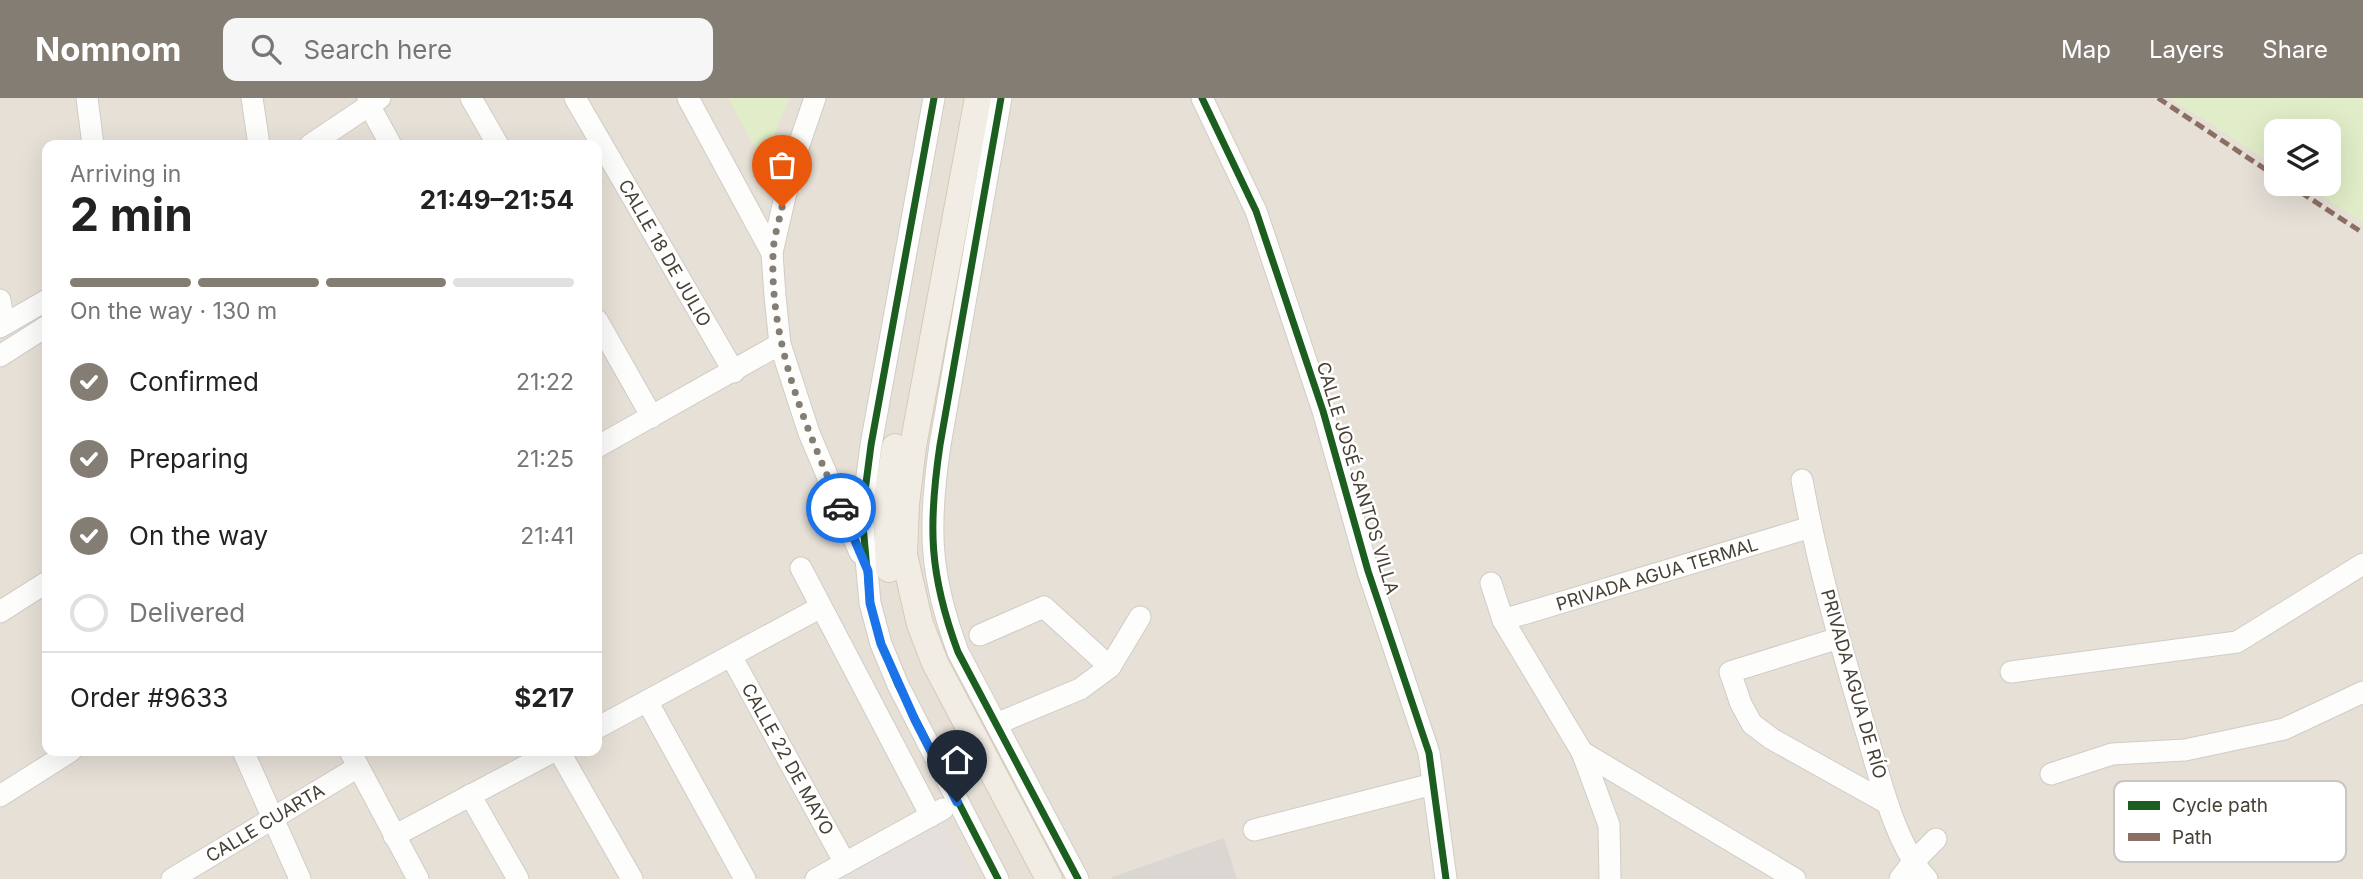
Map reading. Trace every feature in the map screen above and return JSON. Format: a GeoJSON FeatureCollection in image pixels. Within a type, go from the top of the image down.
{"type":"FeatureCollection","features":[{"type":"Feature","properties":{"kind":"main road"},"geometry":{"type":"LineString","coordinates":[[960,98],[895,445],[886,506],[887,560],[904,632],[920,671],[1029,879]]}},
{"type":"Feature","properties":{"kind":"main road"},"geometry":{"type":"LineString","coordinates":[[978,98],[913,446],[906,504],[904,555],[920,624],[935,663],[1049,879]]}},
{"type":"Feature","properties":{"kind":"street"},"geometry":{"type":"LineString","coordinates":[[87,98],[92,140]]}},
{"type":"Feature","properties":{"kind":"street"},"geometry":{"type":"LineString","coordinates":[[252,98],[258,140]]}},
{"type":"Feature","properties":{"kind":"street"},"geometry":{"type":"LineString","coordinates":[[471,98],[495,140]]}},
{"type":"Feature","properties":{"kind":"street","name":"CALLE 18 DE JULIO"},"geometry":{"type":"LineString","coordinates":[[575,98],[599,140]]}},
{"type":"Feature","properties":{"kind":"street"},"geometry":{"type":"LineString","coordinates":[[688,98],[772,253]]}},
{"type":"Feature","properties":{"kind":"street"},"geometry":{"type":"LineString","coordinates":[[815,98],[793,162],[772,253],[780,344],[809,433],[868,571]]}},
{"type":"Feature","properties":{"kind":"street"},"geometry":{"type":"LineString","coordinates":[[934,98],[871,445],[862,514],[870,603],[881,644],[915,720],[998,879]]}},
{"type":"Feature","properties":{"kind":"street"},"geometry":{"type":"LineString","coordinates":[[1001,98],[940,444],[933,496],[932,545],[944,614],[958,652],[1078,879]]}},
{"type":"Feature","properties":{"kind":"street","name":"CALLE JOSÉ SANTOS VILLA"},"geometry":{"type":"LineString","coordinates":[[1202,98],[1256,211],[1323,411],[1368,571],[1429,753],[1446,879]]}},
{"type":"Feature","properties":{"kind":"street"},"geometry":{"type":"LineString","coordinates":[[317,140],[372,100],[389,140]]}},
{"type":"Feature","properties":{"kind":"street","name":"CALLE 18 DE JULIO"},"geometry":{"type":"LineString","coordinates":[[602,145],[733,372]]}},
{"type":"Feature","properties":{"kind":"street"},"geometry":{"type":"LineString","coordinates":[[0,300],[2,326],[42,303]]}},
{"type":"Feature","properties":{"kind":"street"},"geometry":{"type":"LineString","coordinates":[[0,356],[42,329]]}},
{"type":"Feature","properties":{"kind":"street"},"geometry":{"type":"LineString","coordinates":[[602,329],[652,417]]}},
{"type":"Feature","properties":{"kind":"street"},"geometry":{"type":"LineString","coordinates":[[602,444],[780,344]]}},
{"type":"Feature","properties":{"kind":"street","name":"PRIVADA AGUA DE RÍO"},"geometry":{"type":"LineString","coordinates":[[1802,480],[1839,638],[1887,803],[1917,875]]}},
{"type":"Feature","properties":{"kind":"street","name":"PRIVADA AGUA TERMAL"},"geometry":{"type":"LineString","coordinates":[[1503,620],[1811,527]]}},
{"type":"Feature","properties":{"kind":"street"},"geometry":{"type":"LineString","coordinates":[[2011,672],[2237,642],[2363,564]]}},
{"type":"Feature","properties":{"kind":"street"},"geometry":{"type":"LineString","coordinates":[[801,568],[931,816]]}},
{"type":"Feature","properties":{"kind":"street"},"geometry":{"type":"LineString","coordinates":[[1491,583],[1503,620],[1582,752],[1609,825],[1610,879]]}},
{"type":"Feature","properties":{"kind":"street"},"geometry":{"type":"LineString","coordinates":[[0,612],[42,585]]}},
{"type":"Feature","properties":{"kind":"street"},"geometry":{"type":"LineString","coordinates":[[602,725],[821,607]]}},
{"type":"Feature","properties":{"kind":"street"},"geometry":{"type":"LineString","coordinates":[[980,635],[1044,607],[1110,667]]}},
{"type":"Feature","properties":{"kind":"street"},"geometry":{"type":"LineString","coordinates":[[996,724],[1080,690],[1110,667],[1140,617]]}},
{"type":"Feature","properties":{"kind":"street"},"geometry":{"type":"LineString","coordinates":[[1839,638],[1730,672],[1741,704],[1752,724],[1772,739],[1887,803]]}},
{"type":"Feature","properties":{"kind":"street","name":"CALLE 22 DE MAYO"},"geometry":{"type":"LineString","coordinates":[[731,656],[845,863]]}},
{"type":"Feature","properties":{"kind":"street"},"geometry":{"type":"LineString","coordinates":[[2051,774],[2112,754],[2185,750],[2284,729],[2363,692]]}},
{"type":"Feature","properties":{"kind":"street"},"geometry":{"type":"LineString","coordinates":[[647,701],[745,879]]}},
{"type":"Feature","properties":{"kind":"street"},"geometry":{"type":"LineString","coordinates":[[1582,752],[1795,879]]}},
{"type":"Feature","properties":{"kind":"street"},"geometry":{"type":"LineString","coordinates":[[0,796],[63,756]]}},
{"type":"Feature","properties":{"kind":"street"},"geometry":{"type":"LineString","coordinates":[[245,756],[300,879]]}},
{"type":"Feature","properties":{"kind":"street"},"geometry":{"type":"LineString","coordinates":[[394,836],[546,756]]}},
{"type":"Feature","properties":{"kind":"street"},"geometry":{"type":"LineString","coordinates":[[559,756],[632,879]]}},
{"type":"Feature","properties":{"kind":"street"},"geometry":{"type":"LineString","coordinates":[[354,759],[418,879]]}},
{"type":"Feature","properties":{"kind":"street","name":"CALLE CUARTA"},"geometry":{"type":"LineString","coordinates":[[172,879],[273,818],[354,759]]}},
{"type":"Feature","properties":{"kind":"street"},"geometry":{"type":"LineString","coordinates":[[1254,830],[1433,784]]}},
{"type":"Feature","properties":{"kind":"street"},"geometry":{"type":"LineString","coordinates":[[470,795],[518,879]]}},
{"type":"Feature","properties":{"kind":"street"},"geometry":{"type":"LineString","coordinates":[[816,879],[957,802]]}},
{"type":"Feature","properties":{"kind":"street"},"geometry":{"type":"LineString","coordinates":[[1917,875],[1936,839]]}},
{"type":"Feature","properties":{"kind":"shaded area"},"geometry":{"type":"Polygon","coordinates":[[[0,98],[2363,98],[2363,879],[0,879],[0,98]]]}},
{"type":"Feature","properties":{"kind":"shaded area"},"geometry":{"type":"Polygon","coordinates":[[[943,819],[974,879],[833,879],[943,819]]]}},
{"type":"Feature","properties":{"kind":"green space"},"geometry":{"type":"Polygon","coordinates":[[[728,98],[789,98],[763,162],[728,98]]]}},
{"type":"Feature","properties":{"kind":"green space"},"geometry":{"type":"Polygon","coordinates":[[[2170,98],[2363,98],[2363,222],[2322,196],[2341,196],[2341,119],[2264,119],[2264,159],[2170,98]]]}},
{"type":"Feature","properties":{"kind":"building"},"geometry":{"type":"Polygon","coordinates":[[[1224,838],[1237,879],[1112,879],[1112,877],[1224,838]]]}},
{"type":"Feature","properties":{"kind":"marked path"},"geometry":{"type":"LineString","coordinates":[[2158,98],[2264,168]]}},
{"type":"Feature","properties":{"kind":"marked path"},"geometry":{"type":"LineString","coordinates":[[2306,196],[2363,233]]}},
{"type":"Feature","properties":{"kind":"cycle path"},"geometry":{"type":"LineString","coordinates":[[934,98],[871,445],[862,514],[870,603],[881,644],[898,685],[998,879]]}},
{"type":"Feature","properties":{"kind":"cycle path"},"geometry":{"type":"LineString","coordinates":[[1001,98],[936,474],[933,526],[936,574],[958,652],[1078,879]]}},
{"type":"Feature","properties":{"kind":"cycle path"},"geometry":{"type":"LineString","coordinates":[[1202,98],[1256,211],[1323,411],[1368,571],[1429,753],[1446,879]]}},
{"type":"Feature","properties":{"kind":"way so far"},"geometry":{"type":"LineString","coordinates":[[782,207],[772,253],[780,344],[809,433],[841,508]]}},
{"type":"Feature","properties":{"kind":"route"},"geometry":{"type":"LineString","coordinates":[[841,508],[868,571],[870,603],[881,644],[898,685],[957,802]]}}]}
